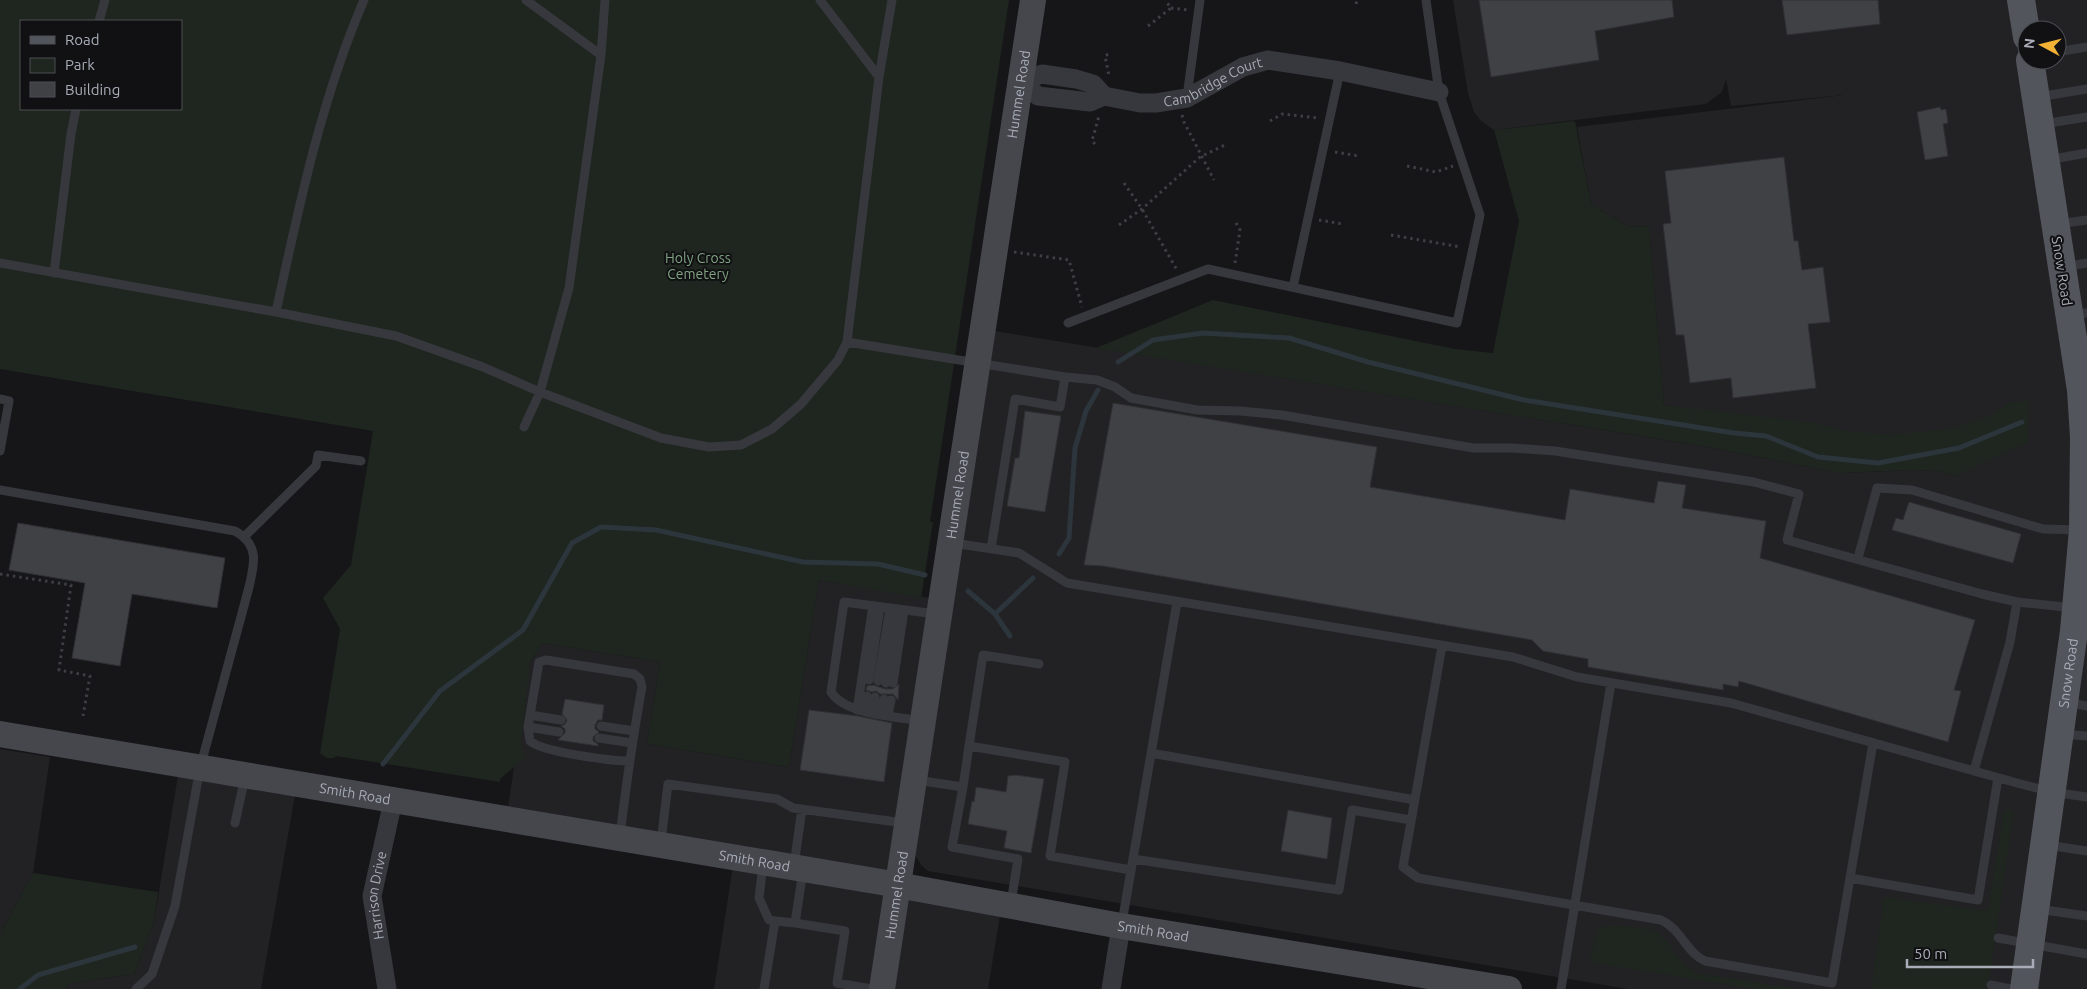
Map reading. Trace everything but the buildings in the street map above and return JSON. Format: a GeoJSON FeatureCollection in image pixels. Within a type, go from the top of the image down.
{"type":"FeatureCollection","features":[{"type":"Feature","properties":{"kind":"main road","name":"Hummel Road"},"geometry":{"type":"LineString","coordinates":[[882,989],[1033,0]]}},
{"type":"Feature","properties":{"kind":"main road"},"geometry":{"type":"LineString","coordinates":[[2021,0],[2024,20]]}},
{"type":"Feature","properties":{"kind":"main road","name":"Snow Road"},"geometry":{"type":"LineString","coordinates":[[2024,989],[2052,792],[2074,735],[2076,704],[2075,661],[2084,565],[2083,530],[2086,502],[2085,430],[2080,390],[2078,314],[2074,265],[2056,225],[2032,70]]}},
{"type":"Feature","properties":{"kind":"main road","name":"Smith Road"},"geometry":{"type":"LineString","coordinates":[[0,734],[898,885],[1121,926],[1509,989]]}},
{"type":"Feature","properties":{"kind":"street","name":"Cambridge Court"},"geometry":{"type":"LineString","coordinates":[[1020,81],[1042,74],[1076,79],[1094,84],[1104,96],[1140,103],[1156,103],[1186,98],[1231,72],[1256,62],[1268,60],[1286,61],[1340,71],[1439,92]]}},
{"type":"Feature","properties":{"kind":"street","name":"Harrison Drive"},"geometry":{"type":"LineString","coordinates":[[387,989],[372,896],[392,801]]}},
{"type":"Feature","properties":{"kind":"street"},"geometry":{"type":"LineString","coordinates":[[1111,989],[1121,926]]}},
{"type":"Feature","properties":{"kind":"lane"},"geometry":{"type":"LineString","coordinates":[[99,20],[105,0]]}},
{"type":"Feature","properties":{"kind":"lane"},"geometry":{"type":"LineString","coordinates":[[276,312],[302,195],[325,106],[364,0]]}},
{"type":"Feature","properties":{"kind":"lane"},"geometry":{"type":"LineString","coordinates":[[526,0],[601,54]]}},
{"type":"Feature","properties":{"kind":"lane"},"geometry":{"type":"LineString","coordinates":[[524,427],[540,392],[569,288],[601,54],[605,0]]}},
{"type":"Feature","properties":{"kind":"lane"},"geometry":{"type":"LineString","coordinates":[[820,0],[879,77]]}},
{"type":"Feature","properties":{"kind":"lane"},"geometry":{"type":"LineString","coordinates":[[0,263],[276,312],[396,336],[483,367],[540,392],[661,438],[708,447],[741,445],[772,429],[801,404],[838,360],[847,342],[879,77],[892,0]]}},
{"type":"Feature","properties":{"kind":"lane"},"geometry":{"type":"LineString","coordinates":[[1186,98],[1200,0]]}},
{"type":"Feature","properties":{"kind":"lane"},"geometry":{"type":"LineString","coordinates":[[1068,323],[1208,270],[1457,323],[1480,215],[1439,92],[1426,0]]}},
{"type":"Feature","properties":{"kind":"lane"},"geometry":{"type":"LineString","coordinates":[[2067,50],[2087,46]]}},
{"type":"Feature","properties":{"kind":"lane"},"geometry":{"type":"LineString","coordinates":[[1293,287],[1340,71]]}},
{"type":"Feature","properties":{"kind":"lane"},"geometry":{"type":"LineString","coordinates":[[2036,97],[2087,89]]}},
{"type":"Feature","properties":{"kind":"lane"},"geometry":{"type":"LineString","coordinates":[[54,273],[71,134],[76,110]]}},
{"type":"Feature","properties":{"kind":"lane"},"geometry":{"type":"LineString","coordinates":[[2040,124],[2087,117]]}},
{"type":"Feature","properties":{"kind":"lane"},"geometry":{"type":"LineString","coordinates":[[2046,160],[2087,153]]}},
{"type":"Feature","properties":{"kind":"lane"},"geometry":{"type":"LineString","coordinates":[[2056,225],[2087,220]]}},
{"type":"Feature","properties":{"kind":"lane"},"geometry":{"type":"LineString","coordinates":[[847,342],[1065,377],[1097,380],[1115,387],[1131,398],[1197,410],[1240,411],[1282,415],[1473,448],[1555,451],[1754,482],[1799,494],[1786,540],[2017,602],[2077,624]]}},
{"type":"Feature","properties":{"kind":"lane"},"geometry":{"type":"LineString","coordinates":[[991,549],[1015,399],[1060,407],[1065,377]]}},
{"type":"Feature","properties":{"kind":"lane"},"geometry":{"type":"LineString","coordinates":[[0,399],[9,401],[0,451]]}},
{"type":"Feature","properties":{"kind":"lane"},"geometry":{"type":"LineString","coordinates":[[245,536],[316,466],[318,455],[361,461]]}},
{"type":"Feature","properties":{"kind":"lane"},"geometry":{"type":"LineString","coordinates":[[1858,558],[1877,488],[1912,490],[2043,528],[2083,530]]}},
{"type":"Feature","properties":{"kind":"lane"},"geometry":{"type":"LineString","coordinates":[[0,490],[223,528],[245,536],[253,548],[253,567],[200,768],[174,906],[152,974],[136,989]]}},
{"type":"Feature","properties":{"kind":"lane"},"geometry":{"type":"LineString","coordinates":[[950,543],[1025,556],[1046,572],[1066,583],[1513,657],[1578,677],[1731,703],[1998,778],[2052,792],[2087,797]]}},
{"type":"Feature","properties":{"kind":"lane"},"geometry":{"type":"LineString","coordinates":[[923,721],[873,712],[836,700],[831,692],[844,602],[939,615]]}},
{"type":"Feature","properties":{"kind":"lane"},"geometry":{"type":"LineString","coordinates":[[1121,926],[1177,602]]}},
{"type":"Feature","properties":{"kind":"lane"},"geometry":{"type":"LineString","coordinates":[[1974,771],[2010,642],[2017,602]]}},
{"type":"Feature","properties":{"kind":"lane"},"geometry":{"type":"LineString","coordinates":[[889,608],[882,682],[889,608]]}},
{"type":"Feature","properties":{"kind":"lane"},"geometry":{"type":"LineString","coordinates":[[873,712],[889,608]]}},
{"type":"Feature","properties":{"kind":"lane"},"geometry":{"type":"LineString","coordinates":[[1442,646],[1403,867],[1418,878],[1661,920],[1674,927],[1694,953],[1706,961],[1832,983],[1873,743]]}},
{"type":"Feature","properties":{"kind":"lane"},"geometry":{"type":"LineString","coordinates":[[1010,906],[1018,860],[952,847],[983,655],[1039,664]]}},
{"type":"Feature","properties":{"kind":"lane"},"geometry":{"type":"LineString","coordinates":[[619,839],[630,761],[632,743],[642,687],[640,680],[634,674],[556,661],[546,660],[539,662],[528,727],[530,741],[542,747],[610,760],[630,761]]}},
{"type":"Feature","properties":{"kind":"lane"},"geometry":{"type":"LineString","coordinates":[[1561,989],[1611,683]]}},
{"type":"Feature","properties":{"kind":"lane"},"geometry":{"type":"LineString","coordinates":[[873,712],[879,698],[873,712]]}},
{"type":"Feature","properties":{"kind":"lane"},"geometry":{"type":"LineString","coordinates":[[530,715],[562,720]]}},
{"type":"Feature","properties":{"kind":"lane"},"geometry":{"type":"LineString","coordinates":[[601,726],[634,731]]}},
{"type":"Feature","properties":{"kind":"lane"},"geometry":{"type":"LineString","coordinates":[[528,727],[559,732]]}},
{"type":"Feature","properties":{"kind":"lane"},"geometry":{"type":"LineString","coordinates":[[599,738],[632,743]]}},
{"type":"Feature","properties":{"kind":"lane"},"geometry":{"type":"LineString","coordinates":[[969,746],[1066,762],[1050,856],[1131,870]]}},
{"type":"Feature","properties":{"kind":"lane"},"geometry":{"type":"LineString","coordinates":[[1151,753],[1415,800]]}},
{"type":"Feature","properties":{"kind":"lane"},"geometry":{"type":"LineString","coordinates":[[235,823],[245,776]]}},
{"type":"Feature","properties":{"kind":"lane"},"geometry":{"type":"LineString","coordinates":[[1850,878],[1978,900],[1998,778]]}},
{"type":"Feature","properties":{"kind":"lane"},"geometry":{"type":"LineString","coordinates":[[914,780],[963,787]]}},
{"type":"Feature","properties":{"kind":"lane"},"geometry":{"type":"LineString","coordinates":[[661,846],[668,784],[777,799],[793,808],[907,823]]}},
{"type":"Feature","properties":{"kind":"lane"},"geometry":{"type":"LineString","coordinates":[[794,924],[802,809]]}},
{"type":"Feature","properties":{"kind":"lane"},"geometry":{"type":"LineString","coordinates":[[1133,859],[1339,890],[1352,810],[1412,820]]}},
{"type":"Feature","properties":{"kind":"lane"},"geometry":{"type":"LineString","coordinates":[[2045,845],[2087,851]]}},
{"type":"Feature","properties":{"kind":"lane"},"geometry":{"type":"LineString","coordinates":[[764,863],[759,898],[769,920],[845,931],[837,983],[872,989]]}},
{"type":"Feature","properties":{"kind":"lane"},"geometry":{"type":"LineString","coordinates":[[2036,908],[2087,916]]}},
{"type":"Feature","properties":{"kind":"lane"},"geometry":{"type":"LineString","coordinates":[[764,989],[775,921]]}},
{"type":"Feature","properties":{"kind":"lane"},"geometry":{"type":"LineString","coordinates":[[1998,938],[2087,954]]}},
{"type":"Feature","properties":{"kind":"lane"},"geometry":{"type":"LineString","coordinates":[[1991,985],[2011,989]]}},
{"type":"Feature","properties":{"kind":"path"},"geometry":{"type":"LineString","coordinates":[[1148,26],[1173,8],[1165,0]]}},
{"type":"Feature","properties":{"kind":"path"},"geometry":{"type":"LineString","coordinates":[[1095,144],[1092,141],[1109,73],[1105,56],[1108,54]]}},
{"type":"Feature","properties":{"kind":"path"},"geometry":{"type":"LineString","coordinates":[[1270,121],[1282,114],[1306,116]]}},
{"type":"Feature","properties":{"kind":"path"},"geometry":{"type":"LineString","coordinates":[[1184,122],[1214,180]]}},
{"type":"Feature","properties":{"kind":"path"},"geometry":{"type":"LineString","coordinates":[[1119,225],[1142,209],[1202,156],[1226,144]]}},
{"type":"Feature","properties":{"kind":"path"},"geometry":{"type":"LineString","coordinates":[[1345,154],[1359,156]]}},
{"type":"Feature","properties":{"kind":"path"},"geometry":{"type":"LineString","coordinates":[[1407,166],[1436,172],[1442,170]]}},
{"type":"Feature","properties":{"kind":"path"},"geometry":{"type":"LineString","coordinates":[[1124,183],[1173,259]]}},
{"type":"Feature","properties":{"kind":"path"},"geometry":{"type":"LineString","coordinates":[[1331,222],[1342,224]]}},
{"type":"Feature","properties":{"kind":"path"},"geometry":{"type":"LineString","coordinates":[[1236,223],[1240,230],[1237,252]]}},
{"type":"Feature","properties":{"kind":"path"},"geometry":{"type":"LineString","coordinates":[[1391,235],[1473,249]]}},
{"type":"Feature","properties":{"kind":"path"},"geometry":{"type":"LineString","coordinates":[[1014,252],[1069,260],[1079,296]]}},
{"type":"Feature","properties":{"kind":"path"},"geometry":{"type":"LineString","coordinates":[[0,574],[71,585],[59,670],[90,676],[83,716]]}},
{"type":"Feature","properties":{"kind":"shaded area"},"geometry":{"type":"Polygon","coordinates":[[[1453,0],[2087,0],[2087,989],[1628,989],[928,871],[921,865],[914,853],[989,330],[1703,446],[1840,473],[1912,470],[1938,471],[1954,476],[1958,430],[1883,437],[1664,405],[1649,226],[1629,227],[1591,204],[1577,127],[1844,95],[1731,106],[1726,79],[1722,92],[1706,104],[1494,130],[1481,121],[1474,112],[1468,93],[1453,0]]]}},
{"type":"Feature","properties":{"kind":"shaded area"},"geometry":{"type":"Polygon","coordinates":[[[819,580],[936,599],[891,890],[1001,909],[988,989],[714,989],[735,853],[507,814],[530,662],[543,643],[660,662],[647,744],[789,767],[819,580]]]}},
{"type":"Feature","properties":{"kind":"shaded area"},"geometry":{"type":"Polygon","coordinates":[[[0,749],[50,757],[33,873],[0,934],[0,749]]]}},
{"type":"Feature","properties":{"kind":"shaded area"},"geometry":{"type":"Polygon","coordinates":[[[178,775],[295,795],[261,989],[65,989],[71,983],[134,974],[154,922],[178,775]]]}},
{"type":"Feature","properties":{"kind":"green space","name":"Holy Cross Cemetery"},"geometry":{"type":"Polygon","coordinates":[[[0,0],[1009,0],[930,522],[933,522],[921,598],[819,580],[789,767],[647,744],[660,662],[543,643],[530,662],[521,744],[525,758],[500,779],[500,782],[336,756],[334,758],[327,758],[320,753],[340,629],[323,598],[351,565],[373,431],[0,369],[0,0]]]}},
{"type":"Feature","properties":{"kind":"green space"},"geometry":{"type":"Polygon","coordinates":[[[1575,121],[1591,204],[1629,227],[1649,226],[1664,405],[1815,423],[1846,431],[1892,435],[1954,428],[1990,416],[2011,402],[2029,401],[2028,442],[1954,476],[1938,471],[1912,470],[1840,473],[1703,446],[1096,348],[1213,300],[1455,349],[1493,353],[1519,221],[1494,130],[1575,121]]]}},
{"type":"Feature","properties":{"kind":"green space"},"geometry":{"type":"Polygon","coordinates":[[[2004,810],[2014,810],[1988,989],[1871,989],[1884,897],[1988,911],[2004,810]]]}},
{"type":"Feature","properties":{"kind":"green space"},"geometry":{"type":"Polygon","coordinates":[[[33,873],[158,892],[154,922],[134,974],[71,983],[65,989],[0,989],[0,934],[33,873]]]}},
{"type":"Feature","properties":{"kind":"green space"},"geometry":{"type":"Polygon","coordinates":[[[1612,925],[1654,931],[1669,944],[1685,965],[1697,973],[1799,989],[1753,989],[1589,962],[1599,928],[1612,925]]]}},
{"type":"Feature","properties":{"kind":"waterway"},"geometry":{"type":"LineString","coordinates":[[1118,362],[1153,340],[1203,333],[1289,338],[1368,362],[1524,400],[1734,433],[1766,436],[1818,457],[1878,463],[1959,448],[2022,422]]}},
{"type":"Feature","properties":{"kind":"waterway"},"geometry":{"type":"LineString","coordinates":[[1059,554],[1069,538],[1075,448],[1086,411],[1098,390]]}},
{"type":"Feature","properties":{"kind":"waterway"},"geometry":{"type":"LineString","coordinates":[[383,764],[440,691],[523,630],[572,543],[601,527],[656,530],[803,562],[878,564],[925,575]]}},
{"type":"Feature","properties":{"kind":"waterway"},"geometry":{"type":"LineString","coordinates":[[968,591],[995,614],[1033,578]]}},
{"type":"Feature","properties":{"kind":"waterway"},"geometry":{"type":"LineString","coordinates":[[995,614],[1010,636]]}},
{"type":"Feature","properties":{"kind":"waterway"},"geometry":{"type":"LineString","coordinates":[[20,989],[38,975],[135,947]]}}]}
